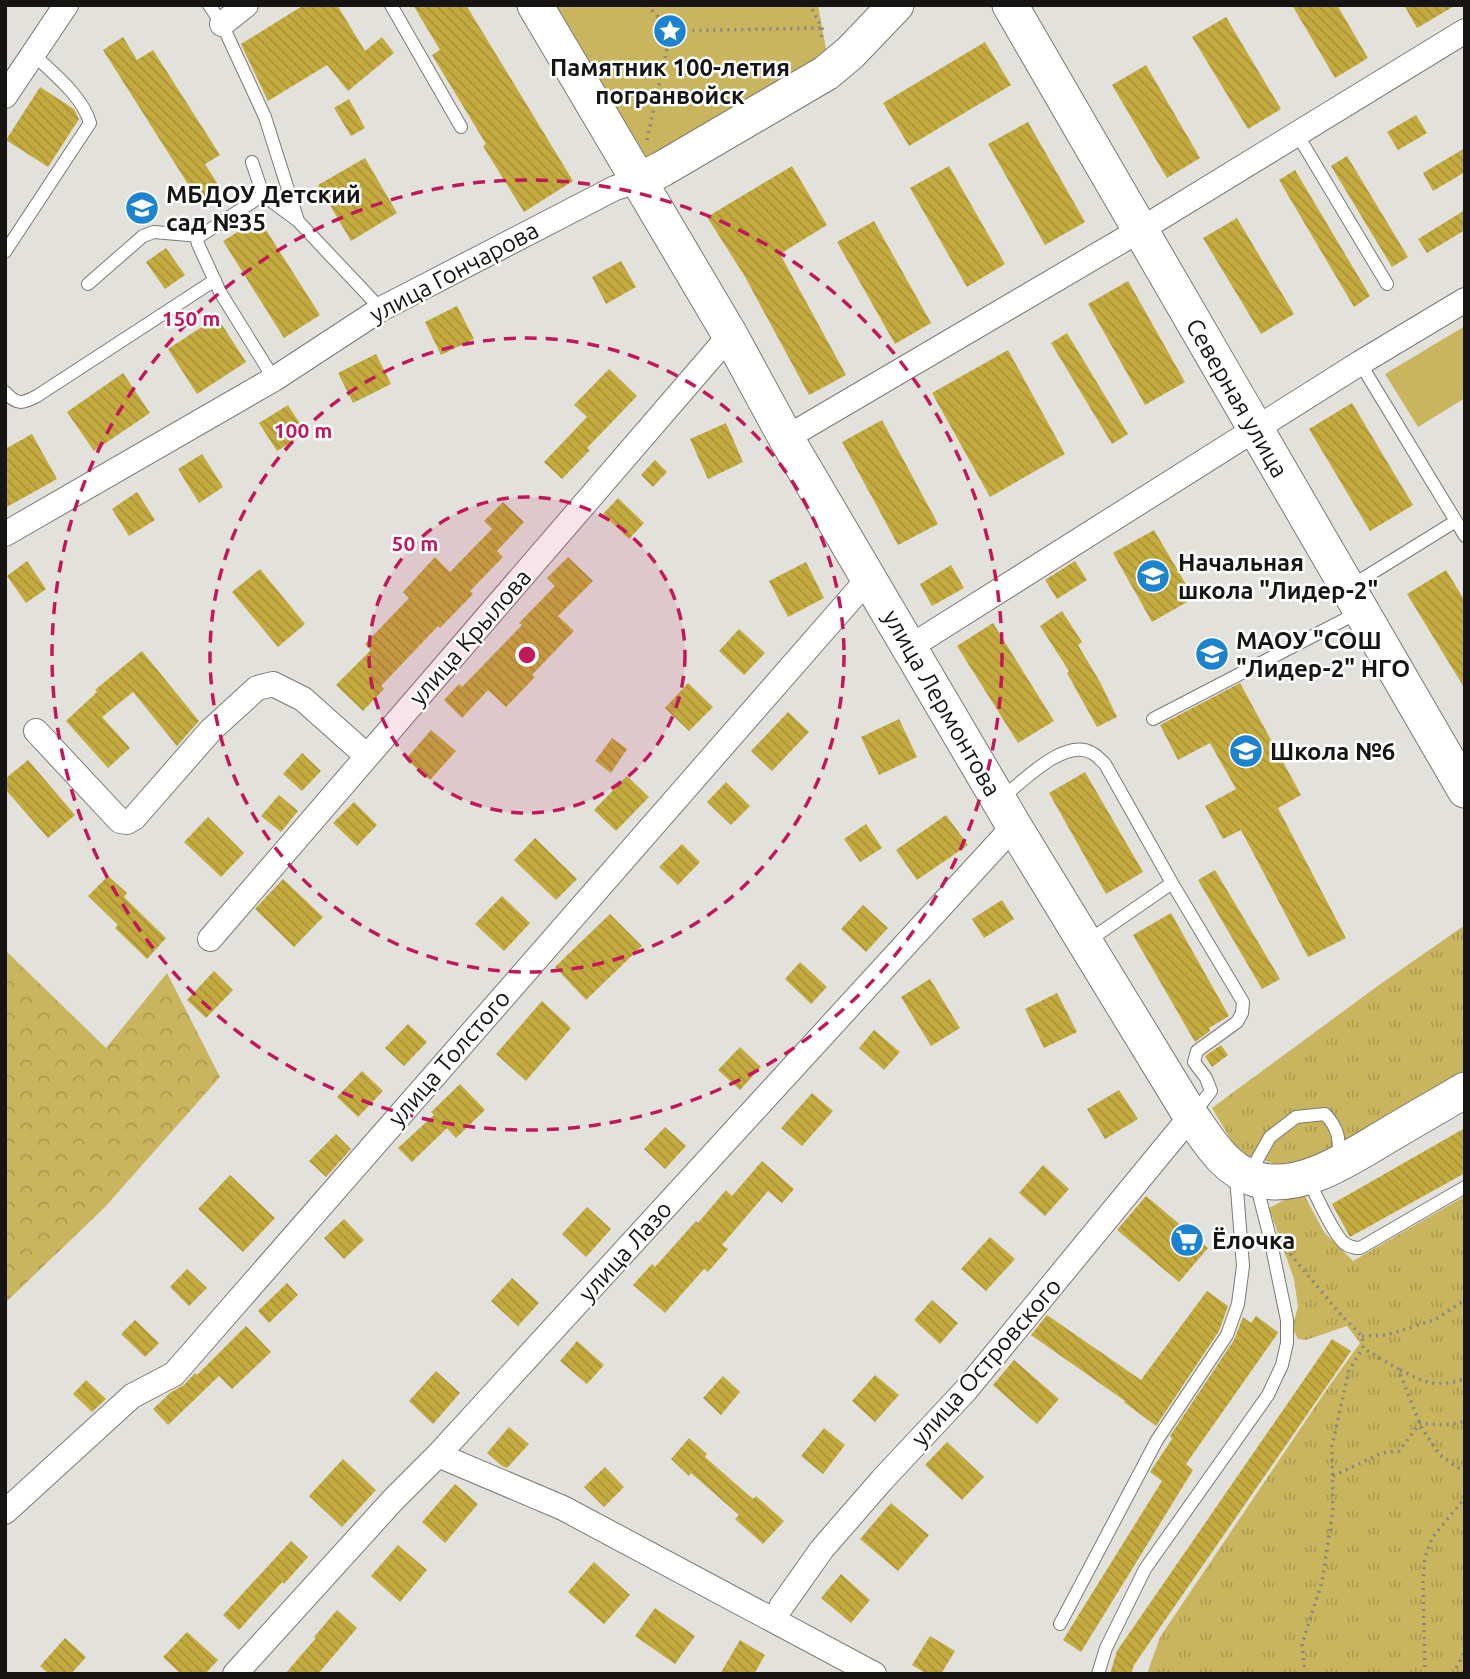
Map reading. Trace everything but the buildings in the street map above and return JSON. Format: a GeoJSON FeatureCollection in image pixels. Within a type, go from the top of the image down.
{"type":"FeatureCollection","features":[{"type":"Feature","properties":{"kind":"main road","name":"улица Лермонтова"},"geometry":{"type":"LineString","coordinates":[[536,5],[642,165],[786,438],[1084,943],[1191,1116],[1215,1150],[1245,1174]]}},
{"type":"Feature","properties":{"kind":"main road","name":"улица Гончарова"},"geometry":{"type":"LineString","coordinates":[[642,165],[662,169],[826,73],[850,53],[896,5]]}},
{"type":"Feature","properties":{"kind":"main road","name":"Северная улица"},"geometry":{"type":"LineString","coordinates":[[1010,5],[1465,790]]}},
{"type":"Feature","properties":{"kind":"main road"},"geometry":{"type":"LineString","coordinates":[[1245,1174],[1278,1182],[1307,1178],[1339,1164],[1465,1090]]}},
{"type":"Feature","properties":{"kind":"street"},"geometry":{"type":"LineString","coordinates":[[5,96],[66,5]]}},
{"type":"Feature","properties":{"kind":"street"},"geometry":{"type":"LineString","coordinates":[[216,15],[246,5]]}},
{"type":"Feature","properties":{"kind":"street"},"geometry":{"type":"LineString","coordinates":[[786,438],[1140,230],[1465,31]]}},
{"type":"Feature","properties":{"kind":"street","name":"улица Гончарова"},"geometry":{"type":"LineString","coordinates":[[5,534],[274,379],[382,309],[615,188],[642,165]]}},
{"type":"Feature","properties":{"kind":"street"},"geometry":{"type":"LineString","coordinates":[[909,647],[1360,363],[1465,300]]}},
{"type":"Feature","properties":{"kind":"street","name":"улица Крылова"},"geometry":{"type":"LineString","coordinates":[[210,939],[730,335]]}},
{"type":"Feature","properties":{"kind":"street","name":"улица Толстого"},"geometry":{"type":"LineString","coordinates":[[5,1512],[132,1396],[173,1374],[869,578]]}},
{"type":"Feature","properties":{"kind":"street"},"geometry":{"type":"LineString","coordinates":[[36,731],[120,821],[127,822],[134,818],[211,730],[257,688],[273,684],[303,699],[368,756]]}},
{"type":"Feature","properties":{"kind":"street","name":"улица Лазо"},"geometry":{"type":"LineString","coordinates":[[235,1674],[393,1500],[438,1455],[1007,813]]}},
{"type":"Feature","properties":{"kind":"street","name":"улица Островского"},"geometry":{"type":"LineString","coordinates":[[780,1606],[822,1549],[966,1390],[1191,1116]]}},
{"type":"Feature","properties":{"kind":"street"},"geometry":{"type":"LineString","coordinates":[[438,1455],[563,1508],[874,1674]]}},
{"type":"Feature","properties":{"kind":"lane"},"geometry":{"type":"LineString","coordinates":[[391,5],[461,127]]}},
{"type":"Feature","properties":{"kind":"lane"},"geometry":{"type":"LineString","coordinates":[[216,15],[265,117],[298,222]]}},
{"type":"Feature","properties":{"kind":"lane"},"geometry":{"type":"LineString","coordinates":[[5,252],[90,123],[83,107],[66,85],[34,55]]}},
{"type":"Feature","properties":{"kind":"lane"},"geometry":{"type":"LineString","coordinates":[[1297,134],[1387,284]]}},
{"type":"Feature","properties":{"kind":"lane"},"geometry":{"type":"LineString","coordinates":[[252,162],[263,195],[298,222],[382,309]]}},
{"type":"Feature","properties":{"kind":"lane"},"geometry":{"type":"LineString","coordinates":[[263,195],[197,240],[220,292],[274,379]]}},
{"type":"Feature","properties":{"kind":"lane"},"geometry":{"type":"LineString","coordinates":[[88,284],[143,236],[155,232],[200,236]]}},
{"type":"Feature","properties":{"kind":"lane"},"geometry":{"type":"LineString","coordinates":[[5,392],[13,400],[25,402],[37,396],[215,280]]}},
{"type":"Feature","properties":{"kind":"lane"},"geometry":{"type":"LineString","coordinates":[[1360,363],[1465,536]]}},
{"type":"Feature","properties":{"kind":"lane"},"geometry":{"type":"LineString","coordinates":[[1153,719],[1354,600],[1456,522]]}},
{"type":"Feature","properties":{"kind":"lane"},"geometry":{"type":"LineString","coordinates":[[1007,813],[1052,758],[1079,749],[1092,752],[1105,764],[1243,1002],[1242,1013],[1237,1021],[1198,1051],[1194,1062],[1206,1077],[1210,1091],[1191,1116]]}},
{"type":"Feature","properties":{"kind":"lane"},"geometry":{"type":"LineString","coordinates":[[1084,943],[1172,883]]}},
{"type":"Feature","properties":{"kind":"lane"},"geometry":{"type":"LineString","coordinates":[[1060,1624],[1157,1440],[1227,1335],[1238,1304],[1243,1266],[1245,1174],[1257,1160],[1270,1137],[1296,1117],[1325,1114],[1339,1135],[1339,1164]]}},
{"type":"Feature","properties":{"kind":"lane"},"geometry":{"type":"LineString","coordinates":[[1098,1674],[1106,1648],[1145,1569],[1268,1395],[1282,1365],[1287,1343],[1287,1321],[1268,1229],[1245,1174]]}},
{"type":"Feature","properties":{"kind":"lane"},"geometry":{"type":"LineString","coordinates":[[1307,1178],[1338,1236],[1354,1248],[1360,1248],[1465,1188]]}},
{"type":"Feature","properties":{"kind":"path"},"geometry":{"type":"LineString","coordinates":[[647,5],[671,31],[822,29]]}},
{"type":"Feature","properties":{"kind":"path"},"geometry":{"type":"LineString","coordinates":[[642,165],[671,31]]}},
{"type":"Feature","properties":{"kind":"path"},"geometry":{"type":"LineString","coordinates":[[1268,1229],[1362,1336],[1363,1348],[1349,1370],[1332,1446],[1333,1509],[1322,1582],[1302,1644],[1305,1674]]}},
{"type":"Feature","properties":{"kind":"path"},"geometry":{"type":"LineString","coordinates":[[1362,1336],[1387,1335],[1436,1319],[1465,1300]]}},
{"type":"Feature","properties":{"kind":"path"},"geometry":{"type":"LineString","coordinates":[[1363,1348],[1428,1384],[1452,1383],[1465,1379]]}},
{"type":"Feature","properties":{"kind":"path"},"geometry":{"type":"LineString","coordinates":[[1398,1369],[1420,1423],[1440,1455],[1465,1473]]}},
{"type":"Feature","properties":{"kind":"path"},"geometry":{"type":"LineString","coordinates":[[1420,1423],[1435,1425],[1465,1421]]}},
{"type":"Feature","properties":{"kind":"path"},"geometry":{"type":"LineString","coordinates":[[1333,1476],[1381,1453],[1399,1451],[1420,1423]]}},
{"type":"Feature","properties":{"kind":"path"},"geometry":{"type":"LineString","coordinates":[[1424,1674],[1425,1557],[1432,1538],[1465,1498]]}},
{"type":"Feature","properties":{"kind":"path"},"geometry":{"type":"LineString","coordinates":[[1453,1674],[1465,1651]]}},
{"type":"Feature","properties":{"kind":"green space"},"geometry":{"type":"Polygon","coordinates":[[[555,5],[818,5],[828,60],[647,159],[555,5]]]}},
{"type":"Feature","properties":{"kind":"green space"},"geometry":{"type":"Polygon","coordinates":[[[1465,326],[1465,398],[1418,427],[1385,374],[1465,326]]]}},
{"type":"Feature","properties":{"kind":"green space"},"geometry":{"type":"Polygon","coordinates":[[[1465,925],[1465,1070],[1339,1145],[1286,1167],[1239,1153],[1212,1108],[1465,925]]]}},
{"type":"Feature","properties":{"kind":"green space"},"geometry":{"type":"Polygon","coordinates":[[[5,950],[106,1048],[167,973],[220,1077],[105,1207],[5,1303],[5,950]]]}},
{"type":"Feature","properties":{"kind":"green space"},"geometry":{"type":"Polygon","coordinates":[[[1302,1191],[1324,1232],[1353,1261],[1465,1196],[1465,1674],[1147,1674],[1160,1637],[1360,1343],[1347,1326],[1306,1340],[1298,1339],[1292,1328],[1298,1307],[1294,1279],[1269,1208],[1302,1191]]]}},
{"type":"Feature","properties":{"kind":"place","name":"Памятник 100-летия погранвойск"},"geometry":{"type":"Point","coordinates":[670,31]}},
{"type":"Feature","properties":{"kind":"place","name":"МБДОУ Детский сад №35"},"geometry":{"type":"Point","coordinates":[142,208]}},
{"type":"Feature","properties":{"kind":"place","name":"Начальная школа \"Лидер-2\""},"geometry":{"type":"Point","coordinates":[1153,576]}},
{"type":"Feature","properties":{"kind":"place","name":"МАОУ \"СОШ \"Лидер-2\" НГО"},"geometry":{"type":"Point","coordinates":[1212,654]}},
{"type":"Feature","properties":{"kind":"place","name":"Школа №6"},"geometry":{"type":"Point","coordinates":[1246,751]}},
{"type":"Feature","properties":{"kind":"place","name":"Ёлочка"},"geometry":{"type":"Point","coordinates":[1187,1240]}}]}
